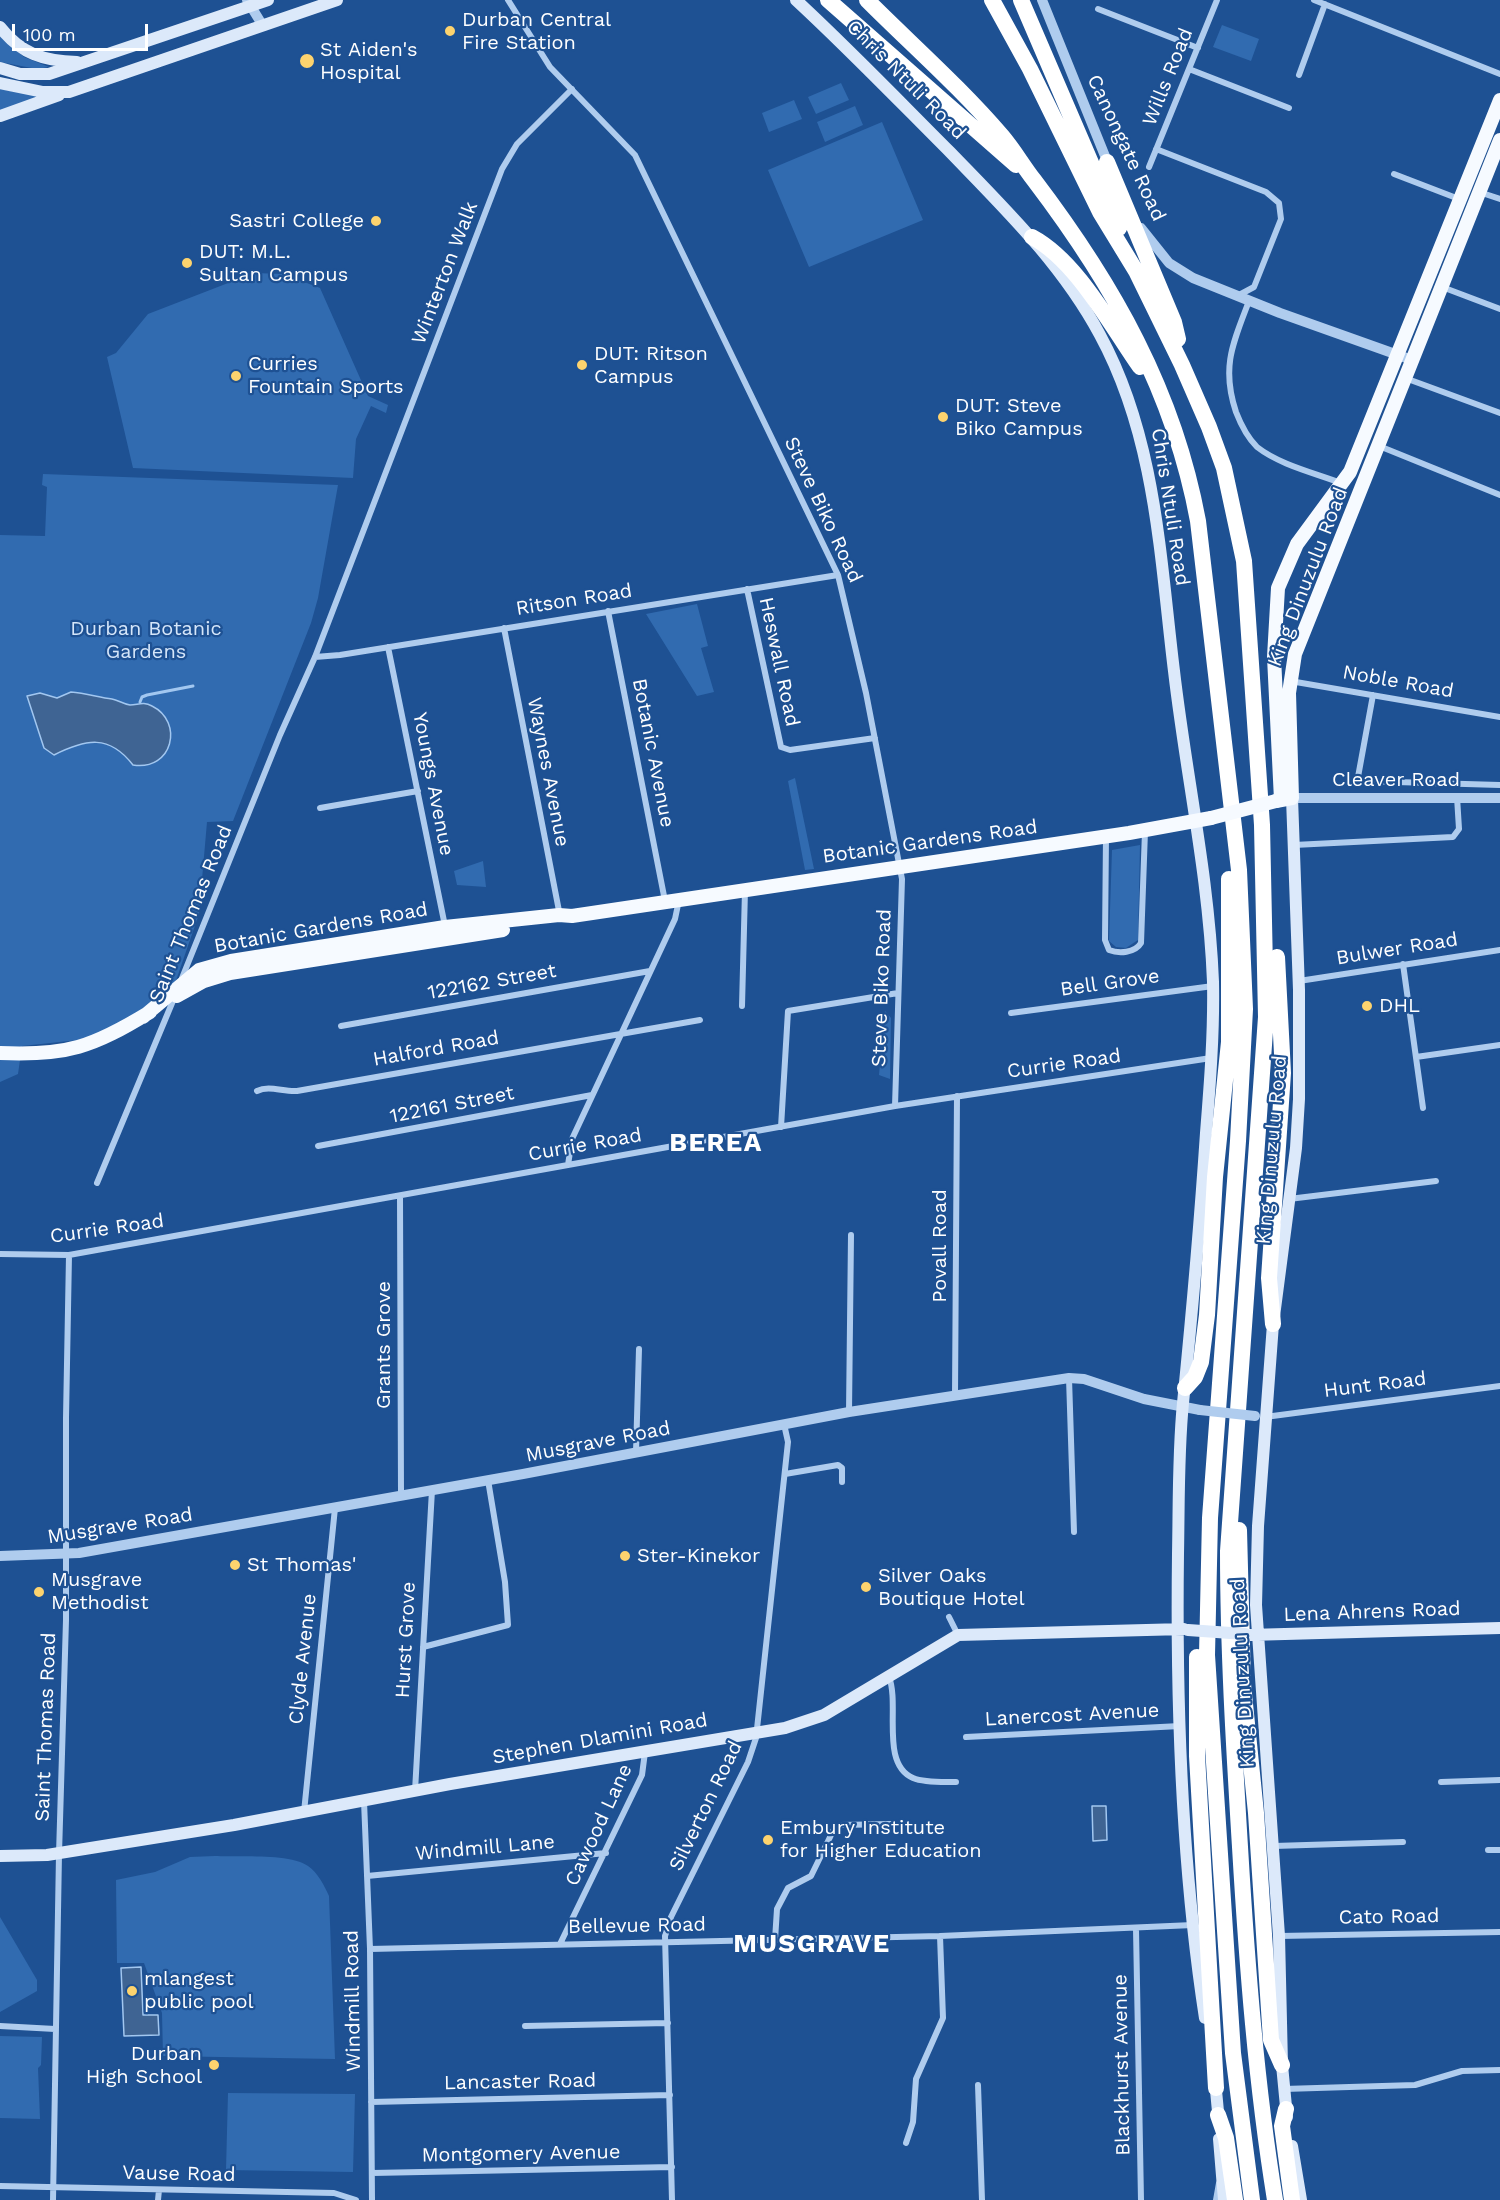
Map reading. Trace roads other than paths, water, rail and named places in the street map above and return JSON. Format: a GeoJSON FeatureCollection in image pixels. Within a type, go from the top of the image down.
{"type":"FeatureCollection","features":[{"type":"Feature","properties":{"kind":"highway"},"geometry":{"type":"LineString","coordinates":[[867,0],[980,111],[1003,137],[1108,285],[1163,396],[1189,474],[1198,520],[1236,838],[1243,963],[1244,1047],[1210,1518],[1207,1655],[1233,2053],[1252,2200]]}},
{"type":"Feature","properties":{"kind":"highway"},"geometry":{"type":"LineString","coordinates":[[992,0],[1030,69],[1100,212],[1136,271]]}},
{"type":"Feature","properties":{"kind":"highway"},"geometry":{"type":"LineString","coordinates":[[1021,0],[1105,190],[1136,271],[1182,365],[1209,427],[1237,520],[1247,597],[1263,825],[1267,974],[1265,1048],[1228,1551],[1230,1680],[1255,2052],[1275,2200]]}},
{"type":"Feature","properties":{"kind":"highway"},"geometry":{"type":"LineString","coordinates":[[830,2],[1007,158],[1029,174]]}},
{"type":"Feature","properties":{"kind":"highway"},"geometry":{"type":"LineString","coordinates":[[1107,162],[1174,322],[1182,365]]}},
{"type":"Feature","properties":{"kind":"highway"},"geometry":{"type":"LineString","coordinates":[[1032,237],[1045,244],[1067,266],[1163,396]]}},
{"type":"Feature","properties":{"kind":"highway"},"geometry":{"type":"LineString","coordinates":[[1263,825],[1270,855],[1283,1073],[1269,1278],[1273,1324]]}},
{"type":"Feature","properties":{"kind":"highway"},"geometry":{"type":"LineString","coordinates":[[1185,1388],[1195,1377],[1201,1362],[1207,1315],[1218,1136],[1229,1042],[1229,877],[1236,838]]}},
{"type":"Feature","properties":{"kind":"highway"},"geometry":{"type":"LineString","coordinates":[[1233,1494],[1238,1520],[1243,1684],[1256,1813],[1271,2040],[1282,2065]]}},
{"type":"Feature","properties":{"kind":"highway"},"geometry":{"type":"LineString","coordinates":[[1210,1518],[1202,1556],[1196,1717],[1216,2088]]}},
{"type":"Feature","properties":{"kind":"highway"},"geometry":{"type":"LineString","coordinates":[[1286,2109],[1282,2126],[1292,2200]]}},
{"type":"Feature","properties":{"kind":"highway"},"geometry":{"type":"LineString","coordinates":[[1218,2115],[1226,2138],[1235,2200]]}},
{"type":"Feature","properties":{"kind":"main road"},"geometry":{"type":"LineString","coordinates":[[0,68],[20,74],[38,75],[88,62],[160,38],[249,3],[268,0]]}},
{"type":"Feature","properties":{"kind":"main road"},"geometry":{"type":"LineString","coordinates":[[0,116],[338,0]]}},
{"type":"Feature","properties":{"kind":"main road","name":"Chris Ntuli Road"},"geometry":{"type":"LineString","coordinates":[[796,0],[807,5],[1032,237],[1064,279],[1099,333],[1135,415],[1150,482],[1176,689],[1196,821]]}},
{"type":"Feature","properties":{"kind":"main road"},"geometry":{"type":"LineString","coordinates":[[0,27],[20,48],[44,60],[88,62]]}},
{"type":"Feature","properties":{"kind":"main road"},"geometry":{"type":"LineString","coordinates":[[160,38],[168,58]]}},
{"type":"Feature","properties":{"kind":"main road"},"geometry":{"type":"LineString","coordinates":[[0,84],[43,92],[69,92]]}},
{"type":"Feature","properties":{"kind":"main road","name":"King Dinuzulu Road"},"geometry":{"type":"LineString","coordinates":[[1302,2200],[1284,2089],[1274,1846],[1251,1635],[1258,1526],[1260,1417],[1289,1200],[1299,1099],[1299,981],[1294,845],[1283,800],[1274,657],[1278,588],[1298,544],[1343,484],[1365,437],[1500,100]]}},
{"type":"Feature","properties":{"kind":"main road","name":"King Dinuzulu Road"},"geometry":{"type":"LineString","coordinates":[[1283,800],[1289,681],[1295,654],[1500,140]]}},
{"type":"Feature","properties":{"kind":"main road","name":"Botanic Gardens Road"},"geometry":{"type":"LineString","coordinates":[[142,1017],[176,994],[204,981],[230,973],[564,917],[1145,831],[1283,800]]}},
{"type":"Feature","properties":{"kind":"main road"},"geometry":{"type":"LineString","coordinates":[[1196,821],[1206,890],[1213,986],[1211,1058],[1196,1292],[1182,1407],[1183,1629],[1180,1726],[1193,1925],[1216,2088],[1224,2200]]}},
{"type":"Feature","properties":{"kind":"main road","name":"Botanic Gardens Road"},"geometry":{"type":"LineString","coordinates":[[142,1017],[163,1012],[195,965],[445,927],[564,917]]}},
{"type":"Feature","properties":{"kind":"main road"},"geometry":{"type":"LineString","coordinates":[[0,1053],[59,1053],[96,1041],[142,1017]]}},
{"type":"Feature","properties":{"kind":"main road","name":"Lena Ahrens Road"},"geometry":{"type":"LineString","coordinates":[[1183,1629],[1251,1635],[1500,1628]]}},
{"type":"Feature","properties":{"kind":"main road","name":"Stephen Dlamini Road"},"geometry":{"type":"LineString","coordinates":[[0,1856],[59,1854],[304,1813],[757,1732],[818,1718],[958,1635],[1183,1629]]}},
{"type":"Feature","properties":{"kind":"street","name":"Steve Biko Road"},"geometry":{"type":"LineString","coordinates":[[508,0],[550,67],[636,155],[838,575],[875,738],[900,867],[895,1106]]}},
{"type":"Feature","properties":{"kind":"street","name":"Canongate Road"},"geometry":{"type":"LineString","coordinates":[[1042,0],[1107,162],[1135,218],[1155,249],[1169,263],[1193,278],[1265,308],[1412,360]]}},
{"type":"Feature","properties":{"kind":"street","name":"Wills Road"},"geometry":{"type":"LineString","coordinates":[[1149,167],[1217,0]]}},
{"type":"Feature","properties":{"kind":"street"},"geometry":{"type":"LineString","coordinates":[[1314,0],[1500,74]]}},
{"type":"Feature","properties":{"kind":"street"},"geometry":{"type":"LineString","coordinates":[[249,3],[263,26]]}},
{"type":"Feature","properties":{"kind":"street"},"geometry":{"type":"LineString","coordinates":[[1299,75],[1325,4]]}},
{"type":"Feature","properties":{"kind":"street"},"geometry":{"type":"LineString","coordinates":[[1098,9],[1198,48]]}},
{"type":"Feature","properties":{"kind":"street"},"geometry":{"type":"LineString","coordinates":[[1190,69],[1289,108]]}},
{"type":"Feature","properties":{"kind":"street","name":"Winterton Walk"},"geometry":{"type":"LineString","coordinates":[[315,657],[502,169],[517,144],[572,89]]}},
{"type":"Feature","properties":{"kind":"street"},"geometry":{"type":"LineString","coordinates":[[1156,149],[1266,192],[1277,199],[1281,208],[1281,219],[1253,289],[1235,296]]}},
{"type":"Feature","properties":{"kind":"street"},"geometry":{"type":"LineString","coordinates":[[1394,174],[1460,199]]}},
{"type":"Feature","properties":{"kind":"street"},"geometry":{"type":"LineString","coordinates":[[1479,192],[1500,200]]}},
{"type":"Feature","properties":{"kind":"street"},"geometry":{"type":"LineString","coordinates":[[1442,286],[1500,309]]}},
{"type":"Feature","properties":{"kind":"street"},"geometry":{"type":"LineString","coordinates":[[1253,289],[1265,308]]}},
{"type":"Feature","properties":{"kind":"street"},"geometry":{"type":"LineString","coordinates":[[1249,301],[1232,347],[1227,374],[1230,391],[1244,429],[1258,447],[1273,456],[1343,484]]}},
{"type":"Feature","properties":{"kind":"street"},"geometry":{"type":"LineString","coordinates":[[1405,378],[1500,414]]}},
{"type":"Feature","properties":{"kind":"street"},"geometry":{"type":"LineString","coordinates":[[1379,446],[1500,495]]}},
{"type":"Feature","properties":{"kind":"street","name":"Ritson Road"},"geometry":{"type":"LineString","coordinates":[[315,657],[838,575]]}},
{"type":"Feature","properties":{"kind":"street","name":"Heswall Road"},"geometry":{"type":"LineString","coordinates":[[747,589],[778,741],[783,749],[790,750],[875,738]]}},
{"type":"Feature","properties":{"kind":"street","name":"Botanic Avenue"},"geometry":{"type":"LineString","coordinates":[[568,1165],[572,1139],[675,919],[608,611]]}},
{"type":"Feature","properties":{"kind":"street","name":"Waynes Avenue"},"geometry":{"type":"LineString","coordinates":[[504,628],[564,917]]}},
{"type":"Feature","properties":{"kind":"street","name":"Youngs Avenue"},"geometry":{"type":"LineString","coordinates":[[388,647],[445,927]]}},
{"type":"Feature","properties":{"kind":"street","name":"Saint Thomas Road"},"geometry":{"type":"LineString","coordinates":[[195,965],[280,735],[315,657]]}},
{"type":"Feature","properties":{"kind":"street","name":"Noble Road"},"geometry":{"type":"LineString","coordinates":[[1289,681],[1500,717]]}},
{"type":"Feature","properties":{"kind":"street"},"geometry":{"type":"LineString","coordinates":[[1372,695],[1358,777],[1361,781],[1500,785]]}},
{"type":"Feature","properties":{"kind":"street"},"geometry":{"type":"LineString","coordinates":[[320,808],[418,791]]}},
{"type":"Feature","properties":{"kind":"street"},"geometry":{"type":"LineString","coordinates":[[1294,845],[1453,837],[1459,829],[1457,797]]}},
{"type":"Feature","properties":{"kind":"street","name":"Cleaver Road"},"geometry":{"type":"LineString","coordinates":[[1283,800],[1500,798]]}},
{"type":"Feature","properties":{"kind":"street"},"geometry":{"type":"LineString","coordinates":[[1106,836],[1105,940],[1111,951],[1132,950],[1139,946],[1143,936],[1145,831]]}},
{"type":"Feature","properties":{"kind":"street"},"geometry":{"type":"LineString","coordinates":[[742,1006],[745,890]]}},
{"type":"Feature","properties":{"kind":"street","name":"Bulwer Road"},"geometry":{"type":"LineString","coordinates":[[1299,981],[1500,950]]}},
{"type":"Feature","properties":{"kind":"street"},"geometry":{"type":"LineString","coordinates":[[1403,964],[1423,1108]]}},
{"type":"Feature","properties":{"kind":"street","name":"122162 Street"},"geometry":{"type":"LineString","coordinates":[[341,1026],[650,971]]}},
{"type":"Feature","properties":{"kind":"street","name":"Bell Grove"},"geometry":{"type":"LineString","coordinates":[[1011,1013],[1213,986]]}},
{"type":"Feature","properties":{"kind":"street"},"geometry":{"type":"LineString","coordinates":[[781,1126],[782,1082],[789,1010],[898,993]]}},
{"type":"Feature","properties":{"kind":"street","name":"Saint Thomas Road"},"geometry":{"type":"LineString","coordinates":[[97,1183],[163,1012]]}},
{"type":"Feature","properties":{"kind":"street","name":"Halford Road"},"geometry":{"type":"LineString","coordinates":[[256,1091],[268,1088],[285,1092],[297,1091],[700,1020]]}},
{"type":"Feature","properties":{"kind":"street"},"geometry":{"type":"LineString","coordinates":[[1416,1057],[1500,1046]]}},
{"type":"Feature","properties":{"kind":"street","name":"Currie Road"},"geometry":{"type":"LineString","coordinates":[[0,1254],[69,1255],[895,1106],[1211,1058]]}},
{"type":"Feature","properties":{"kind":"street","name":"122161 Street"},"geometry":{"type":"LineString","coordinates":[[318,1146],[592,1095]]}},
{"type":"Feature","properties":{"kind":"street","name":"Povall Road"},"geometry":{"type":"LineString","coordinates":[[955,1395],[957,1096]]}},
{"type":"Feature","properties":{"kind":"street"},"geometry":{"type":"LineString","coordinates":[[1289,1200],[1436,1181]]}},
{"type":"Feature","properties":{"kind":"street","name":"Grants Grove"},"geometry":{"type":"LineString","coordinates":[[400,1196],[401,1494]]}},
{"type":"Feature","properties":{"kind":"street"},"geometry":{"type":"LineString","coordinates":[[849,1412],[851,1235]]}},
{"type":"Feature","properties":{"kind":"street","name":"Saint Thomas Road"},"geometry":{"type":"LineString","coordinates":[[53,2200],[66,1555],[69,1255]]}},
{"type":"Feature","properties":{"kind":"street"},"geometry":{"type":"LineString","coordinates":[[636,1452],[639,1349]]}},
{"type":"Feature","properties":{"kind":"street"},"geometry":{"type":"LineString","coordinates":[[1069,1378],[1074,1532]]}},
{"type":"Feature","properties":{"kind":"street","name":"Musgrave Road"},"geometry":{"type":"LineString","coordinates":[[0,1556],[66,1555],[335,1508],[849,1412],[1069,1378],[1084,1379],[1144,1399],[1182,1407],[1260,1417]]}},
{"type":"Feature","properties":{"kind":"street","name":"Hunt Road"},"geometry":{"type":"LineString","coordinates":[[1260,1417],[1500,1386]]}},
{"type":"Feature","properties":{"kind":"street","name":"Silverton Road"},"geometry":{"type":"LineString","coordinates":[[672,2200],[665,1943],[671,1917],[748,1762],[757,1732],[788,1442],[784,1424]]}},
{"type":"Feature","properties":{"kind":"street"},"geometry":{"type":"LineString","coordinates":[[785,1474],[838,1465],[842,1468],[842,1482]]}},
{"type":"Feature","properties":{"kind":"street"},"geometry":{"type":"LineString","coordinates":[[423,1647],[507,1626],[505,1582],[488,1480]]}},
{"type":"Feature","properties":{"kind":"street","name":"Hurst Grove"},"geometry":{"type":"LineString","coordinates":[[415,1792],[432,1490]]}},
{"type":"Feature","properties":{"kind":"street","name":"Clyde Avenue"},"geometry":{"type":"LineString","coordinates":[[304,1813],[335,1508]]}},
{"type":"Feature","properties":{"kind":"street"},"geometry":{"type":"LineString","coordinates":[[949,1617],[958,1635]]}},
{"type":"Feature","properties":{"kind":"street"},"geometry":{"type":"LineString","coordinates":[[888,1676],[893,1693],[894,1750],[899,1764],[913,1778],[956,1782]]}},
{"type":"Feature","properties":{"kind":"street","name":"Lanercost Avenue"},"geometry":{"type":"LineString","coordinates":[[966,1737],[1180,1726]]}},
{"type":"Feature","properties":{"kind":"street","name":"Cawood Lane"},"geometry":{"type":"LineString","coordinates":[[560,1944],[644,1772],[645,1752]]}},
{"type":"Feature","properties":{"kind":"street"},"geometry":{"type":"LineString","coordinates":[[1441,1782],[1500,1780]]}},
{"type":"Feature","properties":{"kind":"street","name":"Windmill Road"},"geometry":{"type":"LineString","coordinates":[[364,1801],[370,1948],[372,2200]]}},
{"type":"Feature","properties":{"kind":"street"},"geometry":{"type":"LineString","coordinates":[[775,1940],[778,1906],[791,1885],[811,1876],[834,1829],[841,1825],[890,1824]]}},
{"type":"Feature","properties":{"kind":"street"},"geometry":{"type":"LineString","coordinates":[[1274,1846],[1403,1842]]}},
{"type":"Feature","properties":{"kind":"street"},"geometry":{"type":"LineString","coordinates":[[1488,1850],[1500,1850]]}},
{"type":"Feature","properties":{"kind":"street","name":"Windmill Lane"},"geometry":{"type":"LineString","coordinates":[[367,1876],[606,1853]]}},
{"type":"Feature","properties":{"kind":"street","name":"Bellevue Road"},"geometry":{"type":"LineString","coordinates":[[370,1948],[940,1936],[1193,1925]]}},
{"type":"Feature","properties":{"kind":"street","name":"Blackhurst Avenue"},"geometry":{"type":"LineString","coordinates":[[1136,1929],[1140,2200]]}},
{"type":"Feature","properties":{"kind":"street","name":"Cato Road"},"geometry":{"type":"LineString","coordinates":[[1279,1936],[1500,1932]]}},
{"type":"Feature","properties":{"kind":"street"},"geometry":{"type":"LineString","coordinates":[[906,2143],[913,2122],[916,2079],[943,2018],[940,1936]]}},
{"type":"Feature","properties":{"kind":"street"},"geometry":{"type":"LineString","coordinates":[[525,2026],[668,2023]]}},
{"type":"Feature","properties":{"kind":"street"},"geometry":{"type":"LineString","coordinates":[[0,2026],[55,2029]]}},
{"type":"Feature","properties":{"kind":"street"},"geometry":{"type":"LineString","coordinates":[[1284,2089],[1419,2085],[1462,2071],[1500,2070]]}},
{"type":"Feature","properties":{"kind":"street"},"geometry":{"type":"LineString","coordinates":[[978,2085],[982,2200]]}},
{"type":"Feature","properties":{"kind":"street","name":"Lancaster Road"},"geometry":{"type":"LineString","coordinates":[[371,2102],[670,2095]]}},
{"type":"Feature","properties":{"kind":"street","name":"Montgomery Avenue"},"geometry":{"type":"LineString","coordinates":[[372,2173],[672,2167]]}},
{"type":"Feature","properties":{"kind":"street"},"geometry":{"type":"LineString","coordinates":[[1216,2200],[1221,2169]]}},
{"type":"Feature","properties":{"kind":"street","name":"Vause Road"},"geometry":{"type":"LineString","coordinates":[[0,2186],[334,2193],[356,2200]]}},
{"type":"Feature","properties":{"kind":"street"},"geometry":{"type":"LineString","coordinates":[[158,2200],[159,2190]]}},
{"type":"Feature","properties":{"kind":"waterway"},"geometry":{"type":"LineString","coordinates":[[140,702],[142,697],[147,695],[193,686]]}},
{"type":"Feature","properties":{"kind":"place","name":"Durban Central Fire Station"},"geometry":{"type":"Point","coordinates":[450,31]}},
{"type":"Feature","properties":{"kind":"place","name":"St Aiden's Hospital"},"geometry":{"type":"Point","coordinates":[307,61]}},
{"type":"Feature","properties":{"kind":"place","name":"Sastri College"},"geometry":{"type":"Point","coordinates":[376,221]}},
{"type":"Feature","properties":{"kind":"place","name":"DUT: M.L. Sultan Campus"},"geometry":{"type":"Point","coordinates":[187,263]}},
{"type":"Feature","properties":{"kind":"place","name":"DUT: Ritson Campus"},"geometry":{"type":"Point","coordinates":[582,365]}},
{"type":"Feature","properties":{"kind":"place","name":"Curries Fountain Sports"},"geometry":{"type":"Point","coordinates":[236,376]}},
{"type":"Feature","properties":{"kind":"place","name":"DUT: Steve Biko Campus"},"geometry":{"type":"Point","coordinates":[943,417]}},
{"type":"Feature","properties":{"kind":"place","name":"DHL"},"geometry":{"type":"Point","coordinates":[1367,1006]}},
{"type":"Feature","properties":{"kind":"place","name":"Ster-Kinekor"},"geometry":{"type":"Point","coordinates":[625,1556]}},
{"type":"Feature","properties":{"kind":"place","name":"St Thomas'"},"geometry":{"type":"Point","coordinates":[235,1565]}},
{"type":"Feature","properties":{"kind":"place","name":"Silver Oaks Boutique Hotel"},"geometry":{"type":"Point","coordinates":[866,1587]}},
{"type":"Feature","properties":{"kind":"place","name":"Musgrave Methodist"},"geometry":{"type":"Point","coordinates":[39,1592]}},
{"type":"Feature","properties":{"kind":"place","name":"Embury Institute for Higher Education"},"geometry":{"type":"Point","coordinates":[768,1840]}},
{"type":"Feature","properties":{"kind":"place","name":"mlangest public pool"},"geometry":{"type":"Point","coordinates":[132,1991]}},
{"type":"Feature","properties":{"kind":"place","name":"Durban High School"},"geometry":{"type":"Point","coordinates":[214,2065]}},
{"type":"Feature","properties":{"kind":"district","name":"BEREA"},"geometry":{"type":"Point","coordinates":[716,1143]}},
{"type":"Feature","properties":{"kind":"district","name":"MUSGRAVE"},"geometry":{"type":"Point","coordinates":[812,1944]}},
{"type":"Feature","properties":{"kind":"park label","name":"Durban Botanic Gardens"},"geometry":{"type":"Point","coordinates":[146,640]}}]}
